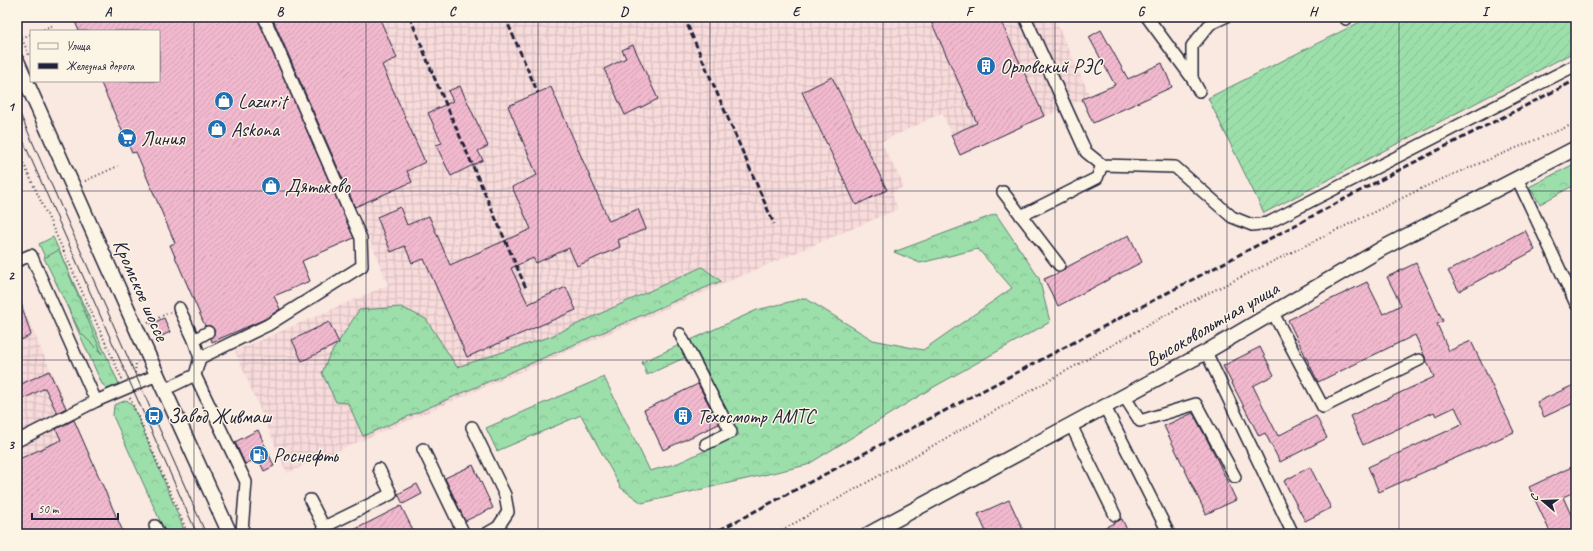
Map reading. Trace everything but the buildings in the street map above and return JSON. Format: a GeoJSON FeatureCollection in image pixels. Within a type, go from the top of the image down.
{"type":"FeatureCollection","features":[{"type":"Feature","properties":{"kind":"main road","name":"Кромское шоссе"},"geometry":{"type":"LineString","coordinates":[[17,61],[157,375],[236,532]]}},
{"type":"Feature","properties":{"kind":"main road","name":"Высоковольтная улица"},"geometry":{"type":"LineString","coordinates":[[869,534],[1206,352],[1383,248],[1576,148]]}},
{"type":"Feature","properties":{"kind":"lane"},"geometry":{"type":"LineString","coordinates":[[200,358],[268,325],[362,266],[361,238],[264,17]]}},
{"type":"Feature","properties":{"kind":"lane"},"geometry":{"type":"LineString","coordinates":[[1025,17],[1086,152],[1102,165],[1175,167],[1232,217],[1252,226],[1268,223],[1576,65]]}},
{"type":"Feature","properties":{"kind":"lane"},"geometry":{"type":"LineString","coordinates":[[1147,17],[1192,78],[1199,91]]}},
{"type":"Feature","properties":{"kind":"lane"},"geometry":{"type":"LineString","coordinates":[[1192,78],[1192,46],[1210,24],[1225,17]]}},
{"type":"Feature","properties":{"kind":"lane"},"geometry":{"type":"LineString","coordinates":[[1021,216],[1097,178],[1102,165]]}},
{"type":"Feature","properties":{"kind":"lane"},"geometry":{"type":"LineString","coordinates":[[1517,178],[1576,304]]}},
{"type":"Feature","properties":{"kind":"lane"},"geometry":{"type":"LineString","coordinates":[[1003,192],[1059,265]]}},
{"type":"Feature","properties":{"kind":"lane"},"geometry":{"type":"LineString","coordinates":[[17,261],[31,255],[96,401]]}},
{"type":"Feature","properties":{"kind":"lane"},"geometry":{"type":"LineString","coordinates":[[164,390],[194,375],[200,358],[194,340],[179,308]]}},
{"type":"Feature","properties":{"kind":"lane"},"geometry":{"type":"LineString","coordinates":[[1273,313],[1323,407],[1419,360]]}},
{"type":"Feature","properties":{"kind":"lane"},"geometry":{"type":"LineString","coordinates":[[194,340],[208,332]]}},
{"type":"Feature","properties":{"kind":"lane"},"geometry":{"type":"LineString","coordinates":[[680,334],[732,432],[706,444]]}},
{"type":"Feature","properties":{"kind":"lane"},"geometry":{"type":"LineString","coordinates":[[1206,352],[1293,534]]}},
{"type":"Feature","properties":{"kind":"lane"},"geometry":{"type":"LineString","coordinates":[[17,441],[96,401],[157,375]]}},
{"type":"Feature","properties":{"kind":"lane"},"geometry":{"type":"LineString","coordinates":[[194,375],[246,482],[236,532]]}},
{"type":"Feature","properties":{"kind":"lane"},"geometry":{"type":"LineString","coordinates":[[1124,396],[1140,421],[1196,404],[1235,477]]}},
{"type":"Feature","properties":{"kind":"lane"},"geometry":{"type":"LineString","coordinates":[[1105,407],[1169,534]]}},
{"type":"Feature","properties":{"kind":"lane"},"geometry":{"type":"LineString","coordinates":[[1071,424],[1114,515]]}},
{"type":"Feature","properties":{"kind":"lane"},"geometry":{"type":"LineString","coordinates":[[472,428],[505,495],[508,512],[498,527],[486,534]]}},
{"type":"Feature","properties":{"kind":"lane"},"geometry":{"type":"LineString","coordinates":[[423,449],[464,534]]}},
{"type":"Feature","properties":{"kind":"lane"},"geometry":{"type":"LineString","coordinates":[[310,500],[324,527],[391,494],[379,469]]}},
{"type":"Feature","properties":{"kind":"path"},"geometry":{"type":"LineString","coordinates":[[42,30],[52,25]]}},
{"type":"Feature","properties":{"kind":"path"},"geometry":{"type":"LineString","coordinates":[[17,28],[30,58]]}},
{"type":"Feature","properties":{"kind":"path"},"geometry":{"type":"LineString","coordinates":[[22,38],[30,34]]}},
{"type":"Feature","properties":{"kind":"path"},"geometry":{"type":"LineString","coordinates":[[775,534],[1182,306],[1435,182],[1576,123]]}},
{"type":"Feature","properties":{"kind":"path"},"geometry":{"type":"LineString","coordinates":[[17,149],[126,388],[188,534]]}},
{"type":"Feature","properties":{"kind":"path"},"geometry":{"type":"LineString","coordinates":[[85,181],[118,166]]}},
{"type":"Feature","properties":{"kind":"path"},"geometry":{"type":"LineString","coordinates":[[148,323],[179,308]]}},
{"type":"Feature","properties":{"kind":"shaded area"},"geometry":{"type":"Polygon","coordinates":[[[280,17],[1054,17],[1090,96],[960,155],[942,113],[881,142],[904,186],[892,193],[898,209],[287,473],[235,351],[388,285],[280,17]]]}},
{"type":"Feature","properties":{"kind":"shaded area"},"geometry":{"type":"Polygon","coordinates":[[[23,309],[124,534],[17,534],[17,311],[23,309]]]}},
{"type":"Feature","properties":{"kind":"green space"},"geometry":{"type":"Polygon","coordinates":[[[1358,17],[1576,17],[1576,51],[1264,213],[1208,98],[1360,22],[1358,17]]]}},
{"type":"Feature","properties":{"kind":"green space"},"geometry":{"type":"Polygon","coordinates":[[[1576,163],[1576,184],[1540,204],[1529,187],[1576,163]]]}},
{"type":"Feature","properties":{"kind":"green space"},"geometry":{"type":"Polygon","coordinates":[[[996,214],[1039,278],[1050,322],[932,388],[807,465],[642,503],[621,488],[581,415],[497,451],[486,428],[604,377],[650,471],[678,463],[739,435],[697,352],[647,375],[642,362],[757,310],[805,298],[873,340],[923,350],[1012,288],[978,249],[920,263],[894,252],[996,214]]]}},
{"type":"Feature","properties":{"kind":"green space"},"geometry":{"type":"Polygon","coordinates":[[[53,237],[119,384],[108,389],[102,384],[39,244],[53,237]]]}},
{"type":"Feature","properties":{"kind":"green space"},"geometry":{"type":"Polygon","coordinates":[[[59,250],[102,354],[80,332],[44,258],[59,250]]]}},
{"type":"Feature","properties":{"kind":"green space"},"geometry":{"type":"Polygon","coordinates":[[[702,267],[721,281],[363,436],[348,403],[336,402],[322,373],[328,358],[359,310],[401,307],[426,319],[457,367],[549,337],[702,267]]]}},
{"type":"Feature","properties":{"kind":"green space"},"geometry":{"type":"Polygon","coordinates":[[[127,400],[134,408],[186,534],[166,534],[113,416],[114,405],[127,400]]]}},
{"type":"Feature","properties":{"kind":"tram line"},"geometry":{"type":"LineString","coordinates":[[17,107],[206,534]]}},
{"type":"Feature","properties":{"kind":"tram line"},"geometry":{"type":"LineString","coordinates":[[17,127],[197,534]]}},
{"type":"Feature","properties":{"kind":"railway"},"geometry":{"type":"LineString","coordinates":[[410,17],[434,77],[526,288]]}},
{"type":"Feature","properties":{"kind":"railway"},"geometry":{"type":"LineString","coordinates":[[505,17],[538,93]]}},
{"type":"Feature","properties":{"kind":"railway"},"geometry":{"type":"LineString","coordinates":[[684,17],[774,224]]}},
{"type":"Feature","properties":{"kind":"railway"},"geometry":{"type":"LineString","coordinates":[[712,534],[1405,167],[1576,80]]}},
{"type":"Feature","properties":{"kind":"place","name":"Орловский РЭС"},"geometry":{"type":"Point","coordinates":[986,66]}},
{"type":"Feature","properties":{"kind":"place","name":"Lazurit"},"geometry":{"type":"Point","coordinates":[224,101]}},
{"type":"Feature","properties":{"kind":"place","name":"Askona"},"geometry":{"type":"Point","coordinates":[217,129]}},
{"type":"Feature","properties":{"kind":"place","name":"Линия"},"geometry":{"type":"Point","coordinates":[127,138]}},
{"type":"Feature","properties":{"kind":"place","name":"Дятьково"},"geometry":{"type":"Point","coordinates":[271,186]}},
{"type":"Feature","properties":{"kind":"place","name":"Завод Живмаш"},"geometry":{"type":"Point","coordinates":[154,416]}},
{"type":"Feature","properties":{"kind":"place","name":"Техосмотр АМТС"},"geometry":{"type":"Point","coordinates":[683,416]}},
{"type":"Feature","properties":{"kind":"place","name":"Роснефть"},"geometry":{"type":"Point","coordinates":[259,455]}}]}
